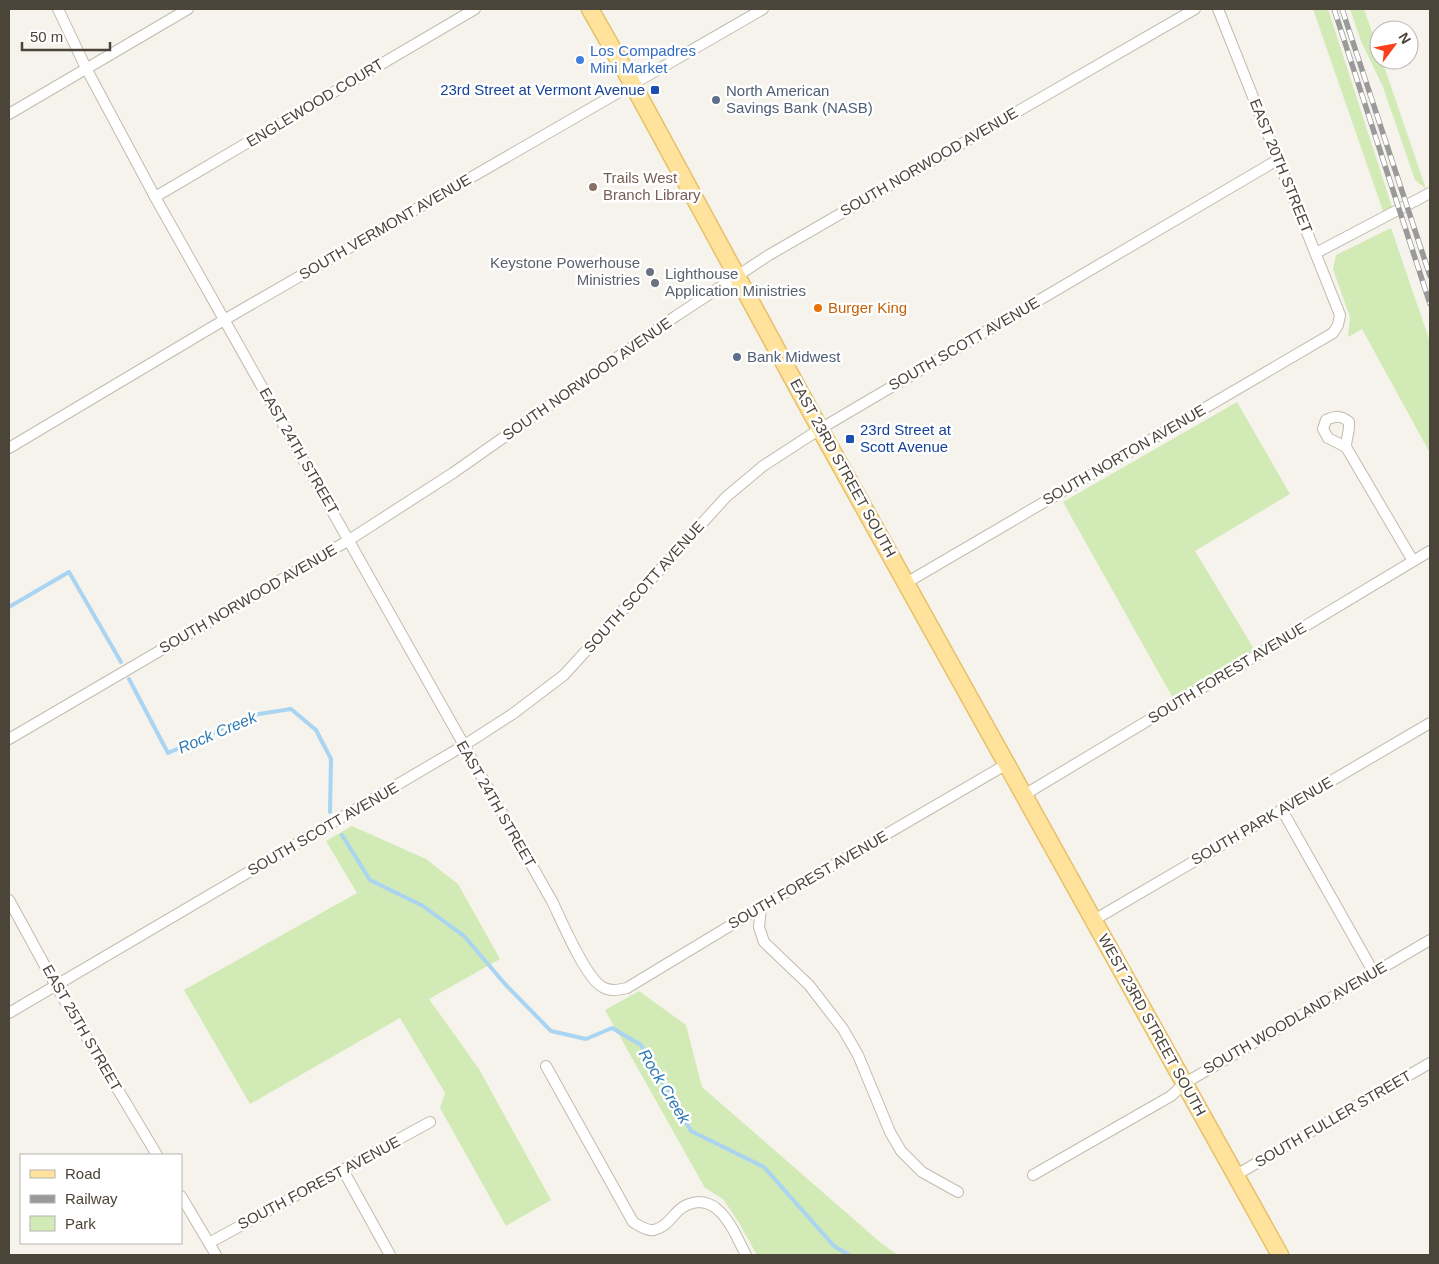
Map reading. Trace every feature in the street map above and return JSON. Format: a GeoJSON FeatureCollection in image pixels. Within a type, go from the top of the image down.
{"type":"FeatureCollection","features":[{"type":"Feature","properties":{"kind":"main road","name":"EAST 23RD STREET SOUTH"},"geometry":{"type":"LineString","coordinates":[[590,9],[820,429],[1024,795]]}},
{"type":"Feature","properties":{"kind":"main road","name":"WEST 23RD STREET SOUTH"},"geometry":{"type":"LineString","coordinates":[[1024,795],[1280,1255]]}},
{"type":"Feature","properties":{"kind":"street","name":"EAST 24TH STREET"},"geometry":{"type":"LineString","coordinates":[[58,9],[86,68],[155,197],[553,903],[590,977],[608,989]]}},
{"type":"Feature","properties":{"kind":"street"},"geometry":{"type":"LineString","coordinates":[[9,114],[188,9]]}},
{"type":"Feature","properties":{"kind":"street","name":"ENGLEWOOD COURT"},"geometry":{"type":"LineString","coordinates":[[155,197],[475,9]]}},
{"type":"Feature","properties":{"kind":"street","name":"SOUTH VERMONT AVENUE"},"geometry":{"type":"LineString","coordinates":[[9,448],[224,320],[763,9]]}},
{"type":"Feature","properties":{"kind":"street","name":"SOUTH NORWOOD AVENUE"},"geometry":{"type":"LineString","coordinates":[[9,739],[349,540],[453,473],[676,316],[769,255],[1195,9]]}},
{"type":"Feature","properties":{"kind":"street","name":"EAST 20TH STREET"},"geometry":{"type":"LineString","coordinates":[[1218,9],[1340,315],[1338,325]]}},
{"type":"Feature","properties":{"kind":"street","name":"SOUTH SCOTT AVENUE"},"geometry":{"type":"LineString","coordinates":[[9,1012],[463,746],[514,713],[564,675],[726,497],[763,466],[820,429],[1279,159]]}},
{"type":"Feature","properties":{"kind":"street"},"geometry":{"type":"LineString","coordinates":[[1316,253],[1430,193]]}},
{"type":"Feature","properties":{"kind":"street","name":"SOUTH NORTON AVENUE"},"geometry":{"type":"LineString","coordinates":[[906,583],[1333,333],[1338,325]]}},
{"type":"Feature","properties":{"kind":"street"},"geometry":{"type":"LineString","coordinates":[[1346,447],[1412,561]]}},
{"type":"Feature","properties":{"kind":"street","name":"SOUTH FOREST AVENUE"},"geometry":{"type":"LineString","coordinates":[[1024,795],[1430,551]]}},
{"type":"Feature","properties":{"kind":"street","name":"SOUTH PARK AVENUE"},"geometry":{"type":"LineString","coordinates":[[1094,920],[1430,723]]}},
{"type":"Feature","properties":{"kind":"street","name":"SOUTH FOREST AVENUE"},"geometry":{"type":"LineString","coordinates":[[608,989],[627,988],[761,907],[1007,764]]}},
{"type":"Feature","properties":{"kind":"street"},"geometry":{"type":"LineString","coordinates":[[1282,810],[1374,973]]}},
{"type":"Feature","properties":{"kind":"street","name":"EAST 25TH STREET"},"geometry":{"type":"LineString","coordinates":[[9,900],[56,986],[156,1154]]}},
{"type":"Feature","properties":{"kind":"street"},"geometry":{"type":"LineString","coordinates":[[761,907],[759,927],[764,942],[809,985],[843,1028],[858,1055],[890,1132],[901,1150],[922,1172],[958,1192]]}},
{"type":"Feature","properties":{"kind":"street","name":"SOUTH WOODLAND AVENUE"},"geometry":{"type":"LineString","coordinates":[[1033,1176],[1170,1096],[1184,1083],[1430,940]]}},
{"type":"Feature","properties":{"kind":"street","name":"SOUTH FULLER STREET"},"geometry":{"type":"LineString","coordinates":[[1236,1175],[1430,1063]]}},
{"type":"Feature","properties":{"kind":"street"},"geometry":{"type":"LineString","coordinates":[[546,1066],[633,1222],[645,1229],[654,1230],[667,1224],[676,1211],[688,1203],[702,1202],[716,1207],[726,1218],[746,1255]]}},
{"type":"Feature","properties":{"kind":"street","name":"SOUTH FOREST AVENUE"},"geometry":{"type":"LineString","coordinates":[[209,1242],[430,1122]]}},
{"type":"Feature","properties":{"kind":"street"},"geometry":{"type":"LineString","coordinates":[[343,1170],[390,1255]]}},
{"type":"Feature","properties":{"kind":"street"},"geometry":{"type":"LineString","coordinates":[[182,1198],[216,1255]]}},
{"type":"Feature","properties":{"kind":"green space"},"geometry":{"type":"Polygon","coordinates":[[[1313,9],[1328,9],[1392,207],[1383,211],[1313,9]]]}},
{"type":"Feature","properties":{"kind":"green space"},"geometry":{"type":"Polygon","coordinates":[[[1350,9],[1364,9],[1369,23],[1369,58],[1350,9]]]}},
{"type":"Feature","properties":{"kind":"green space"},"geometry":{"type":"Polygon","coordinates":[[[1375,70],[1385,70],[1426,189],[1415,180],[1383,87],[1375,70]]]}},
{"type":"Feature","properties":{"kind":"green space"},"geometry":{"type":"Polygon","coordinates":[[[1391,228],[1430,342],[1430,453],[1362,329],[1348,337],[1350,317],[1333,269],[1336,255],[1391,228]]]}},
{"type":"Feature","properties":{"kind":"green space"},"geometry":{"type":"Polygon","coordinates":[[[1237,402],[1290,494],[1195,551],[1254,649],[1174,700],[1063,502],[1237,402]]]}},
{"type":"Feature","properties":{"kind":"green space"},"geometry":{"type":"Polygon","coordinates":[[[352,826],[426,859],[458,884],[500,959],[429,999],[479,1069],[551,1200],[506,1226],[440,1108],[445,1093],[400,1018],[250,1104],[184,990],[357,893],[326,841],[352,826]]]}},
{"type":"Feature","properties":{"kind":"green space"},"geometry":{"type":"Polygon","coordinates":[[[639,991],[686,1025],[702,1087],[881,1243],[898,1255],[757,1255],[723,1199],[705,1188],[605,1010],[639,991]]]}},
{"type":"Feature","properties":{"kind":"waterway","name":"Rock Creek"},"geometry":{"type":"LineString","coordinates":[[9,607],[69,572],[121,662]]}},
{"type":"Feature","properties":{"kind":"waterway","name":"Rock Creek"},"geometry":{"type":"LineString","coordinates":[[129,679],[168,753],[253,715],[291,709],[316,730],[331,759],[330,812]]}},
{"type":"Feature","properties":{"kind":"waterway","name":"Rock Creek"},"geometry":{"type":"LineString","coordinates":[[342,835],[370,880],[423,906],[464,936],[505,984],[551,1031],[586,1039],[612,1028],[641,1045],[691,1131],[764,1167],[834,1246],[849,1255]]}},
{"type":"Feature","properties":{"kind":"railway"},"geometry":{"type":"LineString","coordinates":[[1334,9],[1430,304]]}},
{"type":"Feature","properties":{"kind":"railway"},"geometry":{"type":"LineString","coordinates":[[1342,9],[1430,276]]}},
{"type":"Feature","properties":{"kind":"place","name":"Los Compadres Mini Market"},"geometry":{"type":"Point","coordinates":[580,60]}},
{"type":"Feature","properties":{"kind":"place","name":"23rd Street at Vermont Avenue"},"geometry":{"type":"Point","coordinates":[655,90]}},
{"type":"Feature","properties":{"kind":"place","name":"North American Savings Bank (NASB)"},"geometry":{"type":"Point","coordinates":[716,100]}},
{"type":"Feature","properties":{"kind":"place","name":"Trails West Branch Library"},"geometry":{"type":"Point","coordinates":[593,187]}},
{"type":"Feature","properties":{"kind":"place","name":"Keystone Powerhouse Ministries"},"geometry":{"type":"Point","coordinates":[650,272]}},
{"type":"Feature","properties":{"kind":"place","name":"Lighthouse Application Ministries"},"geometry":{"type":"Point","coordinates":[655,283]}},
{"type":"Feature","properties":{"kind":"place","name":"Burger King"},"geometry":{"type":"Point","coordinates":[818,308]}},
{"type":"Feature","properties":{"kind":"place","name":"Bank Midwest"},"geometry":{"type":"Point","coordinates":[737,357]}},
{"type":"Feature","properties":{"kind":"place","name":"23rd Street at Scott Avenue"},"geometry":{"type":"Point","coordinates":[850,439]}}]}
